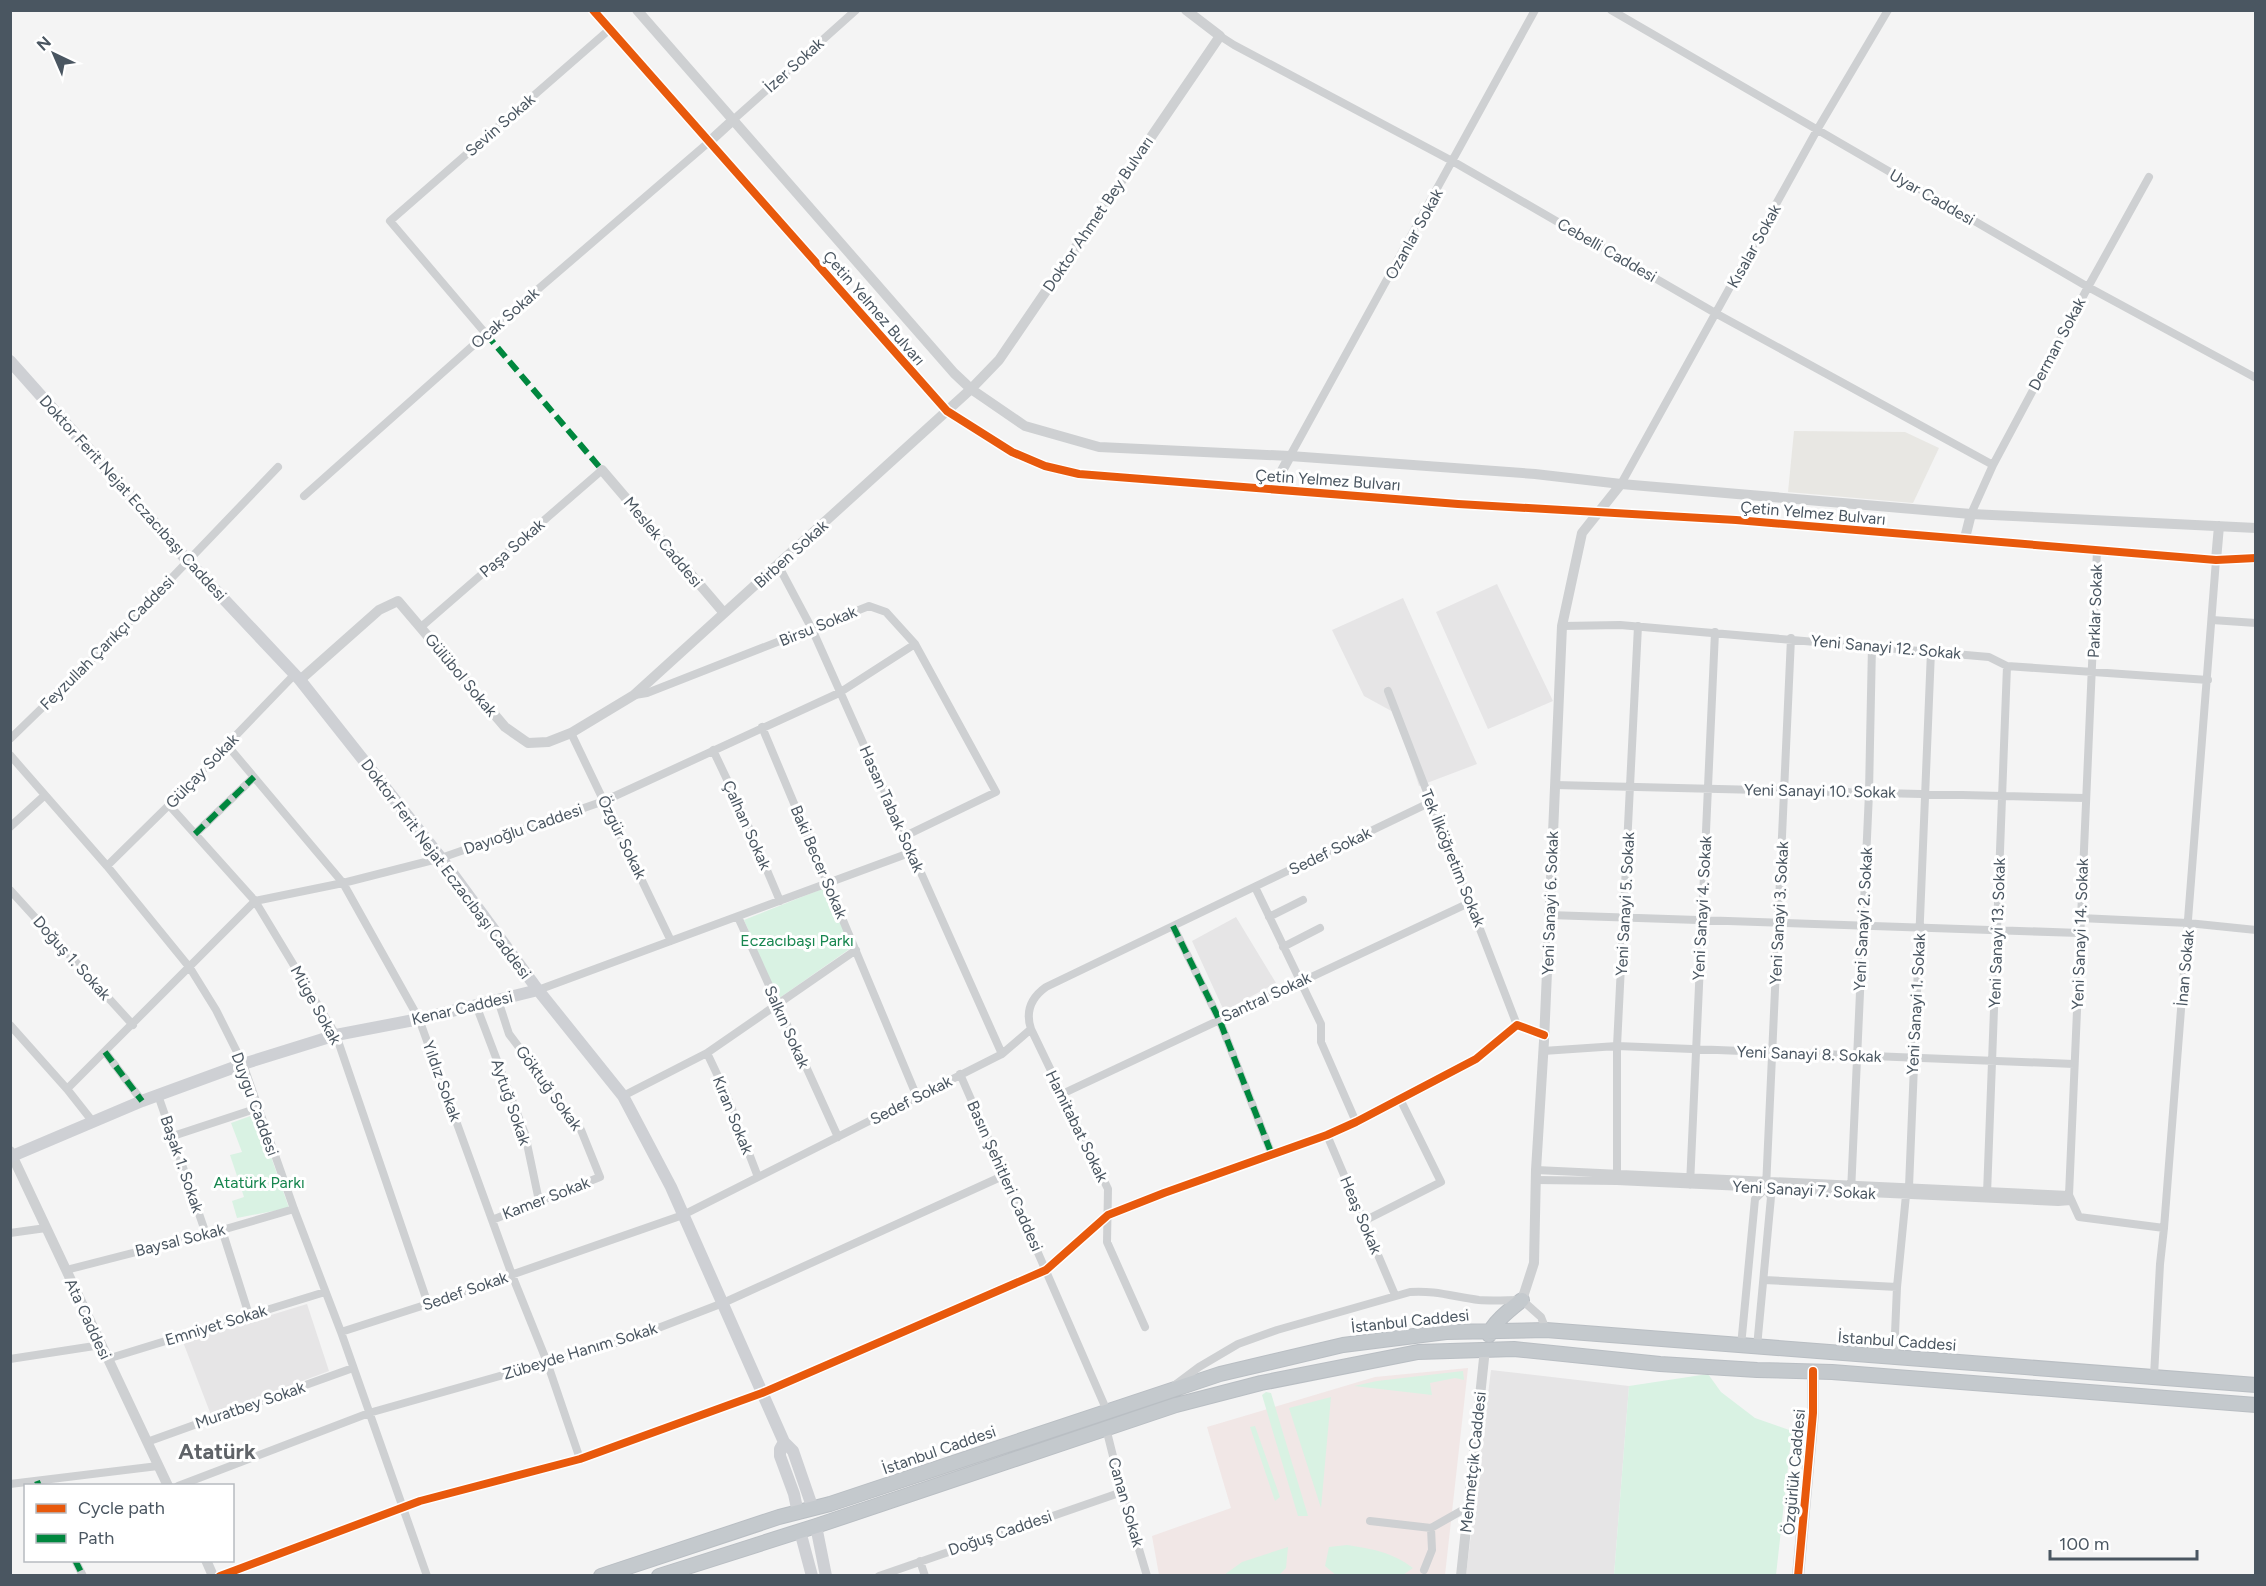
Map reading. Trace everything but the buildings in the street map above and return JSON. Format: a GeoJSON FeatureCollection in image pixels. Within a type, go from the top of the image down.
{"type":"FeatureCollection","features":[{"type":"Feature","properties":{"kind":"highway"},"geometry":{"type":"LineString","coordinates":[[1485,1349],[1490,1330],[1522,1300]]}},
{"type":"Feature","properties":{"kind":"highway","name":"İstanbul Caddesi"},"geometry":{"type":"LineString","coordinates":[[601,1575],[779,1517],[813,1509],[1220,1374],[1343,1345],[1446,1332],[1546,1330],[2256,1385]]}},
{"type":"Feature","properties":{"kind":"highway"},"geometry":{"type":"LineString","coordinates":[[1740,1369],[1741,1346]]}},
{"type":"Feature","properties":{"kind":"highway"},"geometry":{"type":"LineString","coordinates":[[1756,1370],[1757,1347]]}},
{"type":"Feature","properties":{"kind":"highway","name":"İstanbul Caddesi"},"geometry":{"type":"LineString","coordinates":[[659,1575],[816,1526],[1176,1405],[1271,1381],[1418,1352],[1514,1349],[1660,1364],[1813,1371],[2256,1405]]}},
{"type":"Feature","properties":{"kind":"highway"},"geometry":{"type":"LineString","coordinates":[[813,1509],[816,1526]]}},
{"type":"Feature","properties":{"kind":"highway"},"geometry":{"type":"LineString","coordinates":[[798,1513],[800,1531]]}},
{"type":"Feature","properties":{"kind":"main road","name":"Doktor Ferit Nejat Eczacıbaşı Caddesi"},"geometry":{"type":"LineString","coordinates":[[10,361],[188,561],[297,677],[441,858],[538,990],[623,1096],[683,1215],[784,1442],[794,1451],[813,1509]]}},
{"type":"Feature","properties":{"kind":"main road","name":"Kenar Caddesi"},"geometry":{"type":"LineString","coordinates":[[12,1155],[142,1101],[243,1064],[336,1035],[419,1019],[538,990]]}},
{"type":"Feature","properties":{"kind":"main road","name":"Özgürlük Caddesi"},"geometry":{"type":"LineString","coordinates":[[1798,1575],[1813,1413],[1813,1371]]}},
{"type":"Feature","properties":{"kind":"main road","name":"Doktor Ferit Nejat Eczacıbaşı Caddesi"},"geometry":{"type":"LineString","coordinates":[[784,1442],[780,1449],[780,1456],[794,1494],[798,1513]]}},
{"type":"Feature","properties":{"kind":"main road"},"geometry":{"type":"LineString","coordinates":[[816,1526],[826,1575]]}},
{"type":"Feature","properties":{"kind":"main road"},"geometry":{"type":"LineString","coordinates":[[800,1531],[812,1575]]}},
{"type":"Feature","properties":{"kind":"street","name":"Çetin Yelmez Bulvarı"},"geometry":{"type":"LineString","coordinates":[[593,10],[947,411],[1012,452],[1045,466],[1079,474],[1458,504],[1599,511],[1965,538],[2216,560],[2256,558]]}},
{"type":"Feature","properties":{"kind":"street","name":"Çetin Yelmez Bulvarı"},"geometry":{"type":"LineString","coordinates":[[636,10],[916,332],[971,389],[1025,426],[1099,447],[1290,456],[1534,474],[1622,484],[1971,514],[2256,528]]}},
{"type":"Feature","properties":{"kind":"street","name":"İzer Sokak"},"geometry":{"type":"LineString","coordinates":[[733,120],[856,10]]}},
{"type":"Feature","properties":{"kind":"street"},"geometry":{"type":"LineString","coordinates":[[1186,10],[1220,36]]}},
{"type":"Feature","properties":{"kind":"street","name":"Ozanlar Sokak"},"geometry":{"type":"LineString","coordinates":[[1290,456],[1454,162],[1535,10]]}},
{"type":"Feature","properties":{"kind":"street","name":"Uyar Caddesi"},"geometry":{"type":"LineString","coordinates":[[1611,10],[2088,287],[2256,378]]}},
{"type":"Feature","properties":{"kind":"street","name":"Kısalar Sokak"},"geometry":{"type":"LineString","coordinates":[[1622,484],[1817,130],[1888,10]]}},
{"type":"Feature","properties":{"kind":"street","name":"Sevin Sokak"},"geometry":{"type":"LineString","coordinates":[[486,334],[390,221],[610,29]]}},
{"type":"Feature","properties":{"kind":"street","name":"Cebelli Caddesi"},"geometry":{"type":"LineString","coordinates":[[1220,36],[1454,162],[1717,314],[1993,465]]}},
{"type":"Feature","properties":{"kind":"street","name":"Doktor Ahmet Bey Bulvarı"},"geometry":{"type":"LineString","coordinates":[[947,411],[999,360],[1220,36]]}},
{"type":"Feature","properties":{"kind":"street"},"geometry":{"type":"LineString","coordinates":[[710,142],[733,120]]}},
{"type":"Feature","properties":{"kind":"street","name":"Ocak Sokak"},"geometry":{"type":"LineString","coordinates":[[304,496],[486,334],[710,142]]}},
{"type":"Feature","properties":{"kind":"street","name":"Derman Sokak"},"geometry":{"type":"LineString","coordinates":[[1971,514],[1993,465],[2149,177]]}},
{"type":"Feature","properties":{"kind":"street","name":"Birben Sokak"},"geometry":{"type":"LineString","coordinates":[[634,695],[947,411]]}},
{"type":"Feature","properties":{"kind":"street"},"geometry":{"type":"LineString","coordinates":[[1272,489],[1290,456]]}},
{"type":"Feature","properties":{"kind":"street","name":"Feyzullah Çarıkçı Caddesi"},"geometry":{"type":"LineString","coordinates":[[10,739],[116,636],[278,467]]}},
{"type":"Feature","properties":{"kind":"street","name":"Meslek Caddesi"},"geometry":{"type":"LineString","coordinates":[[602,470],[724,613]]}},
{"type":"Feature","properties":{"kind":"street","name":"Paşa Sokak"},"geometry":{"type":"LineString","coordinates":[[421,627],[602,470]]}},
{"type":"Feature","properties":{"kind":"street","name":"Yeni Sanayi 6. Sokak"},"geometry":{"type":"LineString","coordinates":[[1522,1300],[1534,1263],[1536,1175],[1562,626],[1582,533],[1622,484]]}},
{"type":"Feature","properties":{"kind":"street"},"geometry":{"type":"LineString","coordinates":[[1965,538],[1971,514]]}},
{"type":"Feature","properties":{"kind":"street"},"geometry":{"type":"LineString","coordinates":[[2216,560],[2219,526]]}},
{"type":"Feature","properties":{"kind":"street","name":"Parklar Sokak"},"geometry":{"type":"LineString","coordinates":[[2092,672],[2097,550]]}},
{"type":"Feature","properties":{"kind":"street","name":"İnan Sokak"},"geometry":{"type":"LineString","coordinates":[[2154,1376],[2160,1264],[2216,560]]}},
{"type":"Feature","properties":{"kind":"street","name":"Hasan Tabak Sokak"},"geometry":{"type":"LineString","coordinates":[[778,565],[812,630],[1002,1054]]}},
{"type":"Feature","properties":{"kind":"street","name":"Gülübol Sokak"},"geometry":{"type":"LineString","coordinates":[[398,601],[505,727],[528,743]]}},
{"type":"Feature","properties":{"kind":"street","name":"Gülçay Sokak"},"geometry":{"type":"LineString","coordinates":[[107,866],[297,677],[379,610],[398,601]]}},
{"type":"Feature","properties":{"kind":"street","name":"Birsu Sokak"},"geometry":{"type":"LineString","coordinates":[[528,743],[548,742],[571,733],[634,695],[647,693],[869,606],[886,612],[915,644],[996,792],[905,836]]}},
{"type":"Feature","properties":{"kind":"street"},"geometry":{"type":"LineString","coordinates":[[2212,620],[2256,623]]}},
{"type":"Feature","properties":{"kind":"street","name":"Yeni Sanayi 12. Sokak"},"geometry":{"type":"LineString","coordinates":[[1562,626],[1638,626],[1791,638],[1989,657],[2007,666],[2208,680]]}},
{"type":"Feature","properties":{"kind":"street","name":"Yeni Sanayi 5. Sokak"},"geometry":{"type":"LineString","coordinates":[[1617,1177],[1617,1046],[1632,787],[1638,626]]}},
{"type":"Feature","properties":{"kind":"street","name":"Yeni Sanayi 4. Sokak"},"geometry":{"type":"LineString","coordinates":[[1690,1181],[1714,632]]}},
{"type":"Feature","properties":{"kind":"street","name":"Yeni Sanayi 3. Sokak"},"geometry":{"type":"LineString","coordinates":[[1757,1347],[1771,1197],[1766,1184],[1791,638]]}},
{"type":"Feature","properties":{"kind":"street","name":"Dayıoğlu Caddesi"},"geometry":{"type":"LineString","coordinates":[[255,901],[343,883],[441,858],[604,801],[839,693],[915,644]]}},
{"type":"Feature","properties":{"kind":"street","name":"Yeni Sanayi 2. Sokak"},"geometry":{"type":"LineString","coordinates":[[1852,1188],[1869,793],[1872,645]]}},
{"type":"Feature","properties":{"kind":"street","name":"Yeni Sanayi 1. Sokak"},"geometry":{"type":"LineString","coordinates":[[1894,1357],[1897,1287],[1907,1191],[1931,651]]}},
{"type":"Feature","properties":{"kind":"street","name":"Yeni Sanayi 13. Sokak"},"geometry":{"type":"LineString","coordinates":[[1988,1195],[2007,666]]}},
{"type":"Feature","properties":{"kind":"street","name":"Yeni Sanayi 14. Sokak"},"geometry":{"type":"LineString","coordinates":[[2070,1198],[2092,672]]}},
{"type":"Feature","properties":{"kind":"street","name":"Tek İlköğretim Sokak"},"geometry":{"type":"LineString","coordinates":[[1388,692],[1518,1025]]}},
{"type":"Feature","properties":{"kind":"street","name":"Baki Becer Sokak"},"geometry":{"type":"LineString","coordinates":[[762,727],[917,1097]]}},
{"type":"Feature","properties":{"kind":"street","name":"Özgür Sokak"},"geometry":{"type":"LineString","coordinates":[[571,733],[671,941]]}},
{"type":"Feature","properties":{"kind":"street","name":"Yıldız Sokak"},"geometry":{"type":"LineString","coordinates":[[227,746],[343,883],[419,1019],[512,1275],[547,1362],[580,1458]]}},
{"type":"Feature","properties":{"kind":"street","name":"Çalhan Sokak"},"geometry":{"type":"LineString","coordinates":[[713,750],[780,901]]}},
{"type":"Feature","properties":{"kind":"street","name":"Duygu Caddesi"},"geometry":{"type":"LineString","coordinates":[[10,755],[107,866],[190,968],[216,1010],[243,1064],[427,1575]]}},
{"type":"Feature","properties":{"kind":"street"},"geometry":{"type":"LineString","coordinates":[[195,834],[254,777]]}},
{"type":"Feature","properties":{"kind":"street","name":"Yeni Sanayi 10. Sokak"},"geometry":{"type":"LineString","coordinates":[[1555,785],[2085,798]]}},
{"type":"Feature","properties":{"kind":"street"},"geometry":{"type":"LineString","coordinates":[[10,827],[45,795]]}},
{"type":"Feature","properties":{"kind":"street","name":"Sedef Sokak"},"geometry":{"type":"LineString","coordinates":[[341,1332],[683,1215],[1002,1054],[1031,1029],[1029,1017],[1031,1004],[1046,987],[1431,802]]}},
{"type":"Feature","properties":{"kind":"street","name":"Müge Sokak"},"geometry":{"type":"LineString","coordinates":[[169,806],[255,901],[336,1035],[428,1304]]}},
{"type":"Feature","properties":{"kind":"street","name":"Kenar Caddesi"},"geometry":{"type":"LineString","coordinates":[[538,990],[912,852]]}},
{"type":"Feature","properties":{"kind":"street"},"geometry":{"type":"LineString","coordinates":[[1255,887],[1321,1024],[1321,1042],[1356,1122]]}},
{"type":"Feature","properties":{"kind":"street","name":"Doğuş 1. Sokak"},"geometry":{"type":"LineString","coordinates":[[10,890],[133,1025]]}},
{"type":"Feature","properties":{"kind":"street"},"geometry":{"type":"LineString","coordinates":[[1269,917],[1303,900]]}},
{"type":"Feature","properties":{"kind":"street"},"geometry":{"type":"LineString","coordinates":[[67,1089],[255,901]]}},
{"type":"Feature","properties":{"kind":"street","name":"Santral Sokak"},"geometry":{"type":"LineString","coordinates":[[1062,1094],[1471,902]]}},
{"type":"Feature","properties":{"kind":"street"},"geometry":{"type":"LineString","coordinates":[[1549,915],[2080,933]]}},
{"type":"Feature","properties":{"kind":"street","name":"Salkın Sokak"},"geometry":{"type":"LineString","coordinates":[[738,917],[838,1137]]}},
{"type":"Feature","properties":{"kind":"street"},"geometry":{"type":"LineString","coordinates":[[2080,918],[2188,923],[2256,930]]}},
{"type":"Feature","properties":{"kind":"street"},"geometry":{"type":"LineString","coordinates":[[1173,926],[1219,1019],[1272,1155]]}},
{"type":"Feature","properties":{"kind":"street"},"geometry":{"type":"LineString","coordinates":[[1283,947],[1320,928]]}},
{"type":"Feature","properties":{"kind":"street"},"geometry":{"type":"LineString","coordinates":[[623,1096],[707,1053],[856,950]]}},
{"type":"Feature","properties":{"kind":"street","name":"Göktuğ Sokak"},"geometry":{"type":"LineString","coordinates":[[498,1000],[509,1034],[581,1130],[600,1177]]}},
{"type":"Feature","properties":{"kind":"street","name":"Aytuğ Sokak"},"geometry":{"type":"LineString","coordinates":[[476,1005],[525,1134],[539,1201]]}},
{"type":"Feature","properties":{"kind":"street"},"geometry":{"type":"LineString","coordinates":[[10,1025],[93,1122]]}},
{"type":"Feature","properties":{"kind":"street"},"geometry":{"type":"LineString","coordinates":[[220,1575],[420,1501],[580,1458],[762,1393],[1046,1270],[1108,1215],[1327,1136],[1356,1122],[1476,1059],[1518,1025],[1544,1035]]}},
{"type":"Feature","properties":{"kind":"street","name":"Hamitabat Sokak"},"geometry":{"type":"LineString","coordinates":[[1031,1029],[1108,1189],[1107,1242],[1145,1327]]}},
{"type":"Feature","properties":{"kind":"street","name":"Yeni Sanayi 8. Sokak"},"geometry":{"type":"LineString","coordinates":[[1543,1051],[1617,1046],[2074,1064]]}},
{"type":"Feature","properties":{"kind":"street"},"geometry":{"type":"LineString","coordinates":[[105,1052],[142,1101]]}},
{"type":"Feature","properties":{"kind":"street","name":"Kıran Sokak"},"geometry":{"type":"LineString","coordinates":[[707,1053],[725,1091],[758,1177]]}},
{"type":"Feature","properties":{"kind":"street","name":"Basın Şehitleri Caddesi"},"geometry":{"type":"LineString","coordinates":[[960,1074],[1107,1411]]}},
{"type":"Feature","properties":{"kind":"street","name":"Başak 1. Sokak"},"geometry":{"type":"LineString","coordinates":[[158,1095],[206,1234]]}},
{"type":"Feature","properties":{"kind":"street"},"geometry":{"type":"LineString","coordinates":[[1364,1221],[1441,1182],[1400,1099]]}},
{"type":"Feature","properties":{"kind":"street"},"geometry":{"type":"LineString","coordinates":[[173,1136],[258,1108]]}},
{"type":"Feature","properties":{"kind":"street","name":"Heaş Sokak"},"geometry":{"type":"LineString","coordinates":[[1327,1136],[1395,1295]]}},
{"type":"Feature","properties":{"kind":"street","name":"Ata Caddesi"},"geometry":{"type":"LineString","coordinates":[[12,1155],[167,1484]]}},
{"type":"Feature","properties":{"kind":"street","name":"Zübeyde Hanım Sokak"},"geometry":{"type":"LineString","coordinates":[[181,1484],[369,1413],[627,1340],[723,1303],[1005,1175]]}},
{"type":"Feature","properties":{"kind":"street","name":"Yeni Sanayi 7. Sokak"},"geometry":{"type":"LineString","coordinates":[[1536,1175],[2070,1198]]}},
{"type":"Feature","properties":{"kind":"street","name":"Kamer Sokak"},"geometry":{"type":"LineString","coordinates":[[492,1220],[600,1177]]}},
{"type":"Feature","properties":{"kind":"street","name":"Yeni Sanayi 3. Sokak"},"geometry":{"type":"LineString","coordinates":[[1741,1346],[1755,1199],[1766,1184]]}},
{"type":"Feature","properties":{"kind":"street"},"geometry":{"type":"LineString","coordinates":[[2070,1198],[2079,1217],[2164,1228]]}},
{"type":"Feature","properties":{"kind":"street","name":"Baysal Sokak"},"geometry":{"type":"LineString","coordinates":[[66,1270],[294,1209]]}},
{"type":"Feature","properties":{"kind":"street"},"geometry":{"type":"LineString","coordinates":[[10,1233],[46,1228]]}},
{"type":"Feature","properties":{"kind":"street"},"geometry":{"type":"LineString","coordinates":[[222,1230],[249,1315]]}},
{"type":"Feature","properties":{"kind":"street"},"geometry":{"type":"LineString","coordinates":[[1764,1280],[1897,1287]]}},
{"type":"Feature","properties":{"kind":"street"},"geometry":{"type":"LineString","coordinates":[[1166,1392],[1199,1367],[1238,1344],[1395,1295],[1426,1291],[1488,1301],[1522,1300],[1541,1317],[1546,1330]]}},
{"type":"Feature","properties":{"kind":"street","name":"Emniyet Sokak"},"geometry":{"type":"LineString","coordinates":[[107,1359],[325,1292]]}},
{"type":"Feature","properties":{"kind":"street"},"geometry":{"type":"LineString","coordinates":[[10,1359],[101,1345]]}},
{"type":"Feature","properties":{"kind":"street","name":"Mehmetçik Caddesi"},"geometry":{"type":"LineString","coordinates":[[1461,1575],[1485,1349]]}},
{"type":"Feature","properties":{"kind":"street","name":"Muratbey Sokak"},"geometry":{"type":"LineString","coordinates":[[147,1442],[353,1368]]}},
{"type":"Feature","properties":{"kind":"street","name":"Canan Sokak"},"geometry":{"type":"LineString","coordinates":[[1106,1428],[1145,1575]]}},
{"type":"Feature","properties":{"kind":"street"},"geometry":{"type":"LineString","coordinates":[[10,1484],[38,1483],[158,1466]]}},
{"type":"Feature","properties":{"kind":"street","name":"Doğuş Caddesi"},"geometry":{"type":"LineString","coordinates":[[879,1575],[1122,1491]]}},
{"type":"Feature","properties":{"kind":"street"},"geometry":{"type":"LineString","coordinates":[[1370,1521],[1431,1528],[1468,1507]]}},
{"type":"Feature","properties":{"kind":"street"},"geometry":{"type":"LineString","coordinates":[[1424,1570],[1432,1550],[1431,1528]]}},
{"type":"Feature","properties":{"kind":"street"},"geometry":{"type":"LineString","coordinates":[[920,1561],[925,1575]]}},
{"type":"Feature","properties":{"kind":"shaded area"},"geometry":{"type":"Polygon","coordinates":[[[1794,431],[1905,432],[1939,448],[1913,503],[1788,492],[1794,431]]]}},
{"type":"Feature","properties":{"kind":"shaded area"},"geometry":{"type":"Polygon","coordinates":[[[1497,584],[1553,701],[1488,729],[1436,612],[1497,584]]]}},
{"type":"Feature","properties":{"kind":"shaded area"},"geometry":{"type":"Polygon","coordinates":[[[1403,598],[1477,764],[1419,786],[1395,713],[1364,696],[1332,630],[1403,598]]]}},
{"type":"Feature","properties":{"kind":"shaded area"},"geometry":{"type":"Polygon","coordinates":[[[1236,917],[1276,983],[1224,1011],[1192,941],[1236,917]]]}},
{"type":"Feature","properties":{"kind":"shaded area"},"geometry":{"type":"Polygon","coordinates":[[[307,1304],[329,1371],[211,1415],[183,1342],[307,1304]]]}},
{"type":"Feature","properties":{"kind":"shaded area"},"geometry":{"type":"Polygon","coordinates":[[[1468,1368],[1445,1575],[1159,1575],[1152,1536],[1231,1508],[1207,1427],[1375,1377],[1468,1368]]]}},
{"type":"Feature","properties":{"kind":"shaded area"},"geometry":{"type":"Polygon","coordinates":[[[1491,1370],[1629,1386],[1614,1575],[1466,1575],[1491,1370]]]}},
{"type":"Feature","properties":{"kind":"green space","name":"Eczacıbaşı Parkı"},"geometry":{"type":"Polygon","coordinates":[[[827,887],[851,948],[778,999],[744,920],[827,887]]]}},
{"type":"Feature","properties":{"kind":"green space","name":"Atatürk Parkı"},"geometry":{"type":"Polygon","coordinates":[[[256,1114],[289,1208],[237,1218],[232,1201],[244,1197],[230,1155],[242,1152],[231,1123],[256,1114]]]}},
{"type":"Feature","properties":{"kind":"green space"},"geometry":{"type":"Polygon","coordinates":[[[1463,1371],[1464,1380],[1455,1378],[1430,1383],[1432,1395],[1354,1386],[1377,1381],[1463,1371]]]}},
{"type":"Feature","properties":{"kind":"green space"},"geometry":{"type":"Polygon","coordinates":[[[1708,1374],[1721,1392],[1755,1418],[1792,1431],[1776,1575],[1614,1575],[1629,1386],[1708,1374]]]}},
{"type":"Feature","properties":{"kind":"green space"},"geometry":{"type":"Polygon","coordinates":[[[1266,1392],[1271,1393],[1308,1516],[1298,1516],[1262,1395],[1266,1392]]]}},
{"type":"Feature","properties":{"kind":"green space"},"geometry":{"type":"Polygon","coordinates":[[[1331,1397],[1321,1508],[1289,1408],[1331,1397]]]}},
{"type":"Feature","properties":{"kind":"green space"},"geometry":{"type":"Polygon","coordinates":[[[1255,1426],[1280,1497],[1275,1501],[1250,1427],[1255,1426]]]}},
{"type":"Feature","properties":{"kind":"green space"},"geometry":{"type":"Polygon","coordinates":[[[1347,1545],[1389,1555],[1413,1568],[1403,1575],[1337,1576],[1325,1566],[1329,1547],[1347,1545]]]}},
{"type":"Feature","properties":{"kind":"green space"},"geometry":{"type":"Polygon","coordinates":[[[1288,1547],[1286,1568],[1279,1575],[1224,1575],[1242,1562],[1288,1547]]]}},
{"type":"Feature","properties":{"kind":"marked path"},"geometry":{"type":"LineString","coordinates":[[486,334],[602,470]]}},
{"type":"Feature","properties":{"kind":"marked path"},"geometry":{"type":"LineString","coordinates":[[195,834],[254,777]]}},
{"type":"Feature","properties":{"kind":"marked path"},"geometry":{"type":"LineString","coordinates":[[1173,926],[1219,1019],[1272,1155]]}},
{"type":"Feature","properties":{"kind":"marked path"},"geometry":{"type":"LineString","coordinates":[[105,1052],[142,1101]]}},
{"type":"Feature","properties":{"kind":"marked path"},"geometry":{"type":"LineString","coordinates":[[76,1562],[83,1576]]}},
{"type":"Feature","properties":{"kind":"cycle path"},"geometry":{"type":"LineString","coordinates":[[593,10],[947,411],[1012,452],[1045,466],[1079,474],[1458,504],[1736,520],[2216,560],[2256,558]]}},
{"type":"Feature","properties":{"kind":"cycle path"},"geometry":{"type":"LineString","coordinates":[[220,1576],[420,1501],[580,1459],[762,1393],[1046,1270],[1108,1215],[1327,1135],[1356,1122],[1476,1059],[1517,1025],[1544,1035]]}},
{"type":"Feature","properties":{"kind":"cycle path"},"geometry":{"type":"LineString","coordinates":[[1798,1576],[1813,1413],[1813,1371]]}},
{"type":"Feature","properties":{"kind":"district","name":"Atatürk"},"geometry":{"type":"Point","coordinates":[217,1451]}}]}
